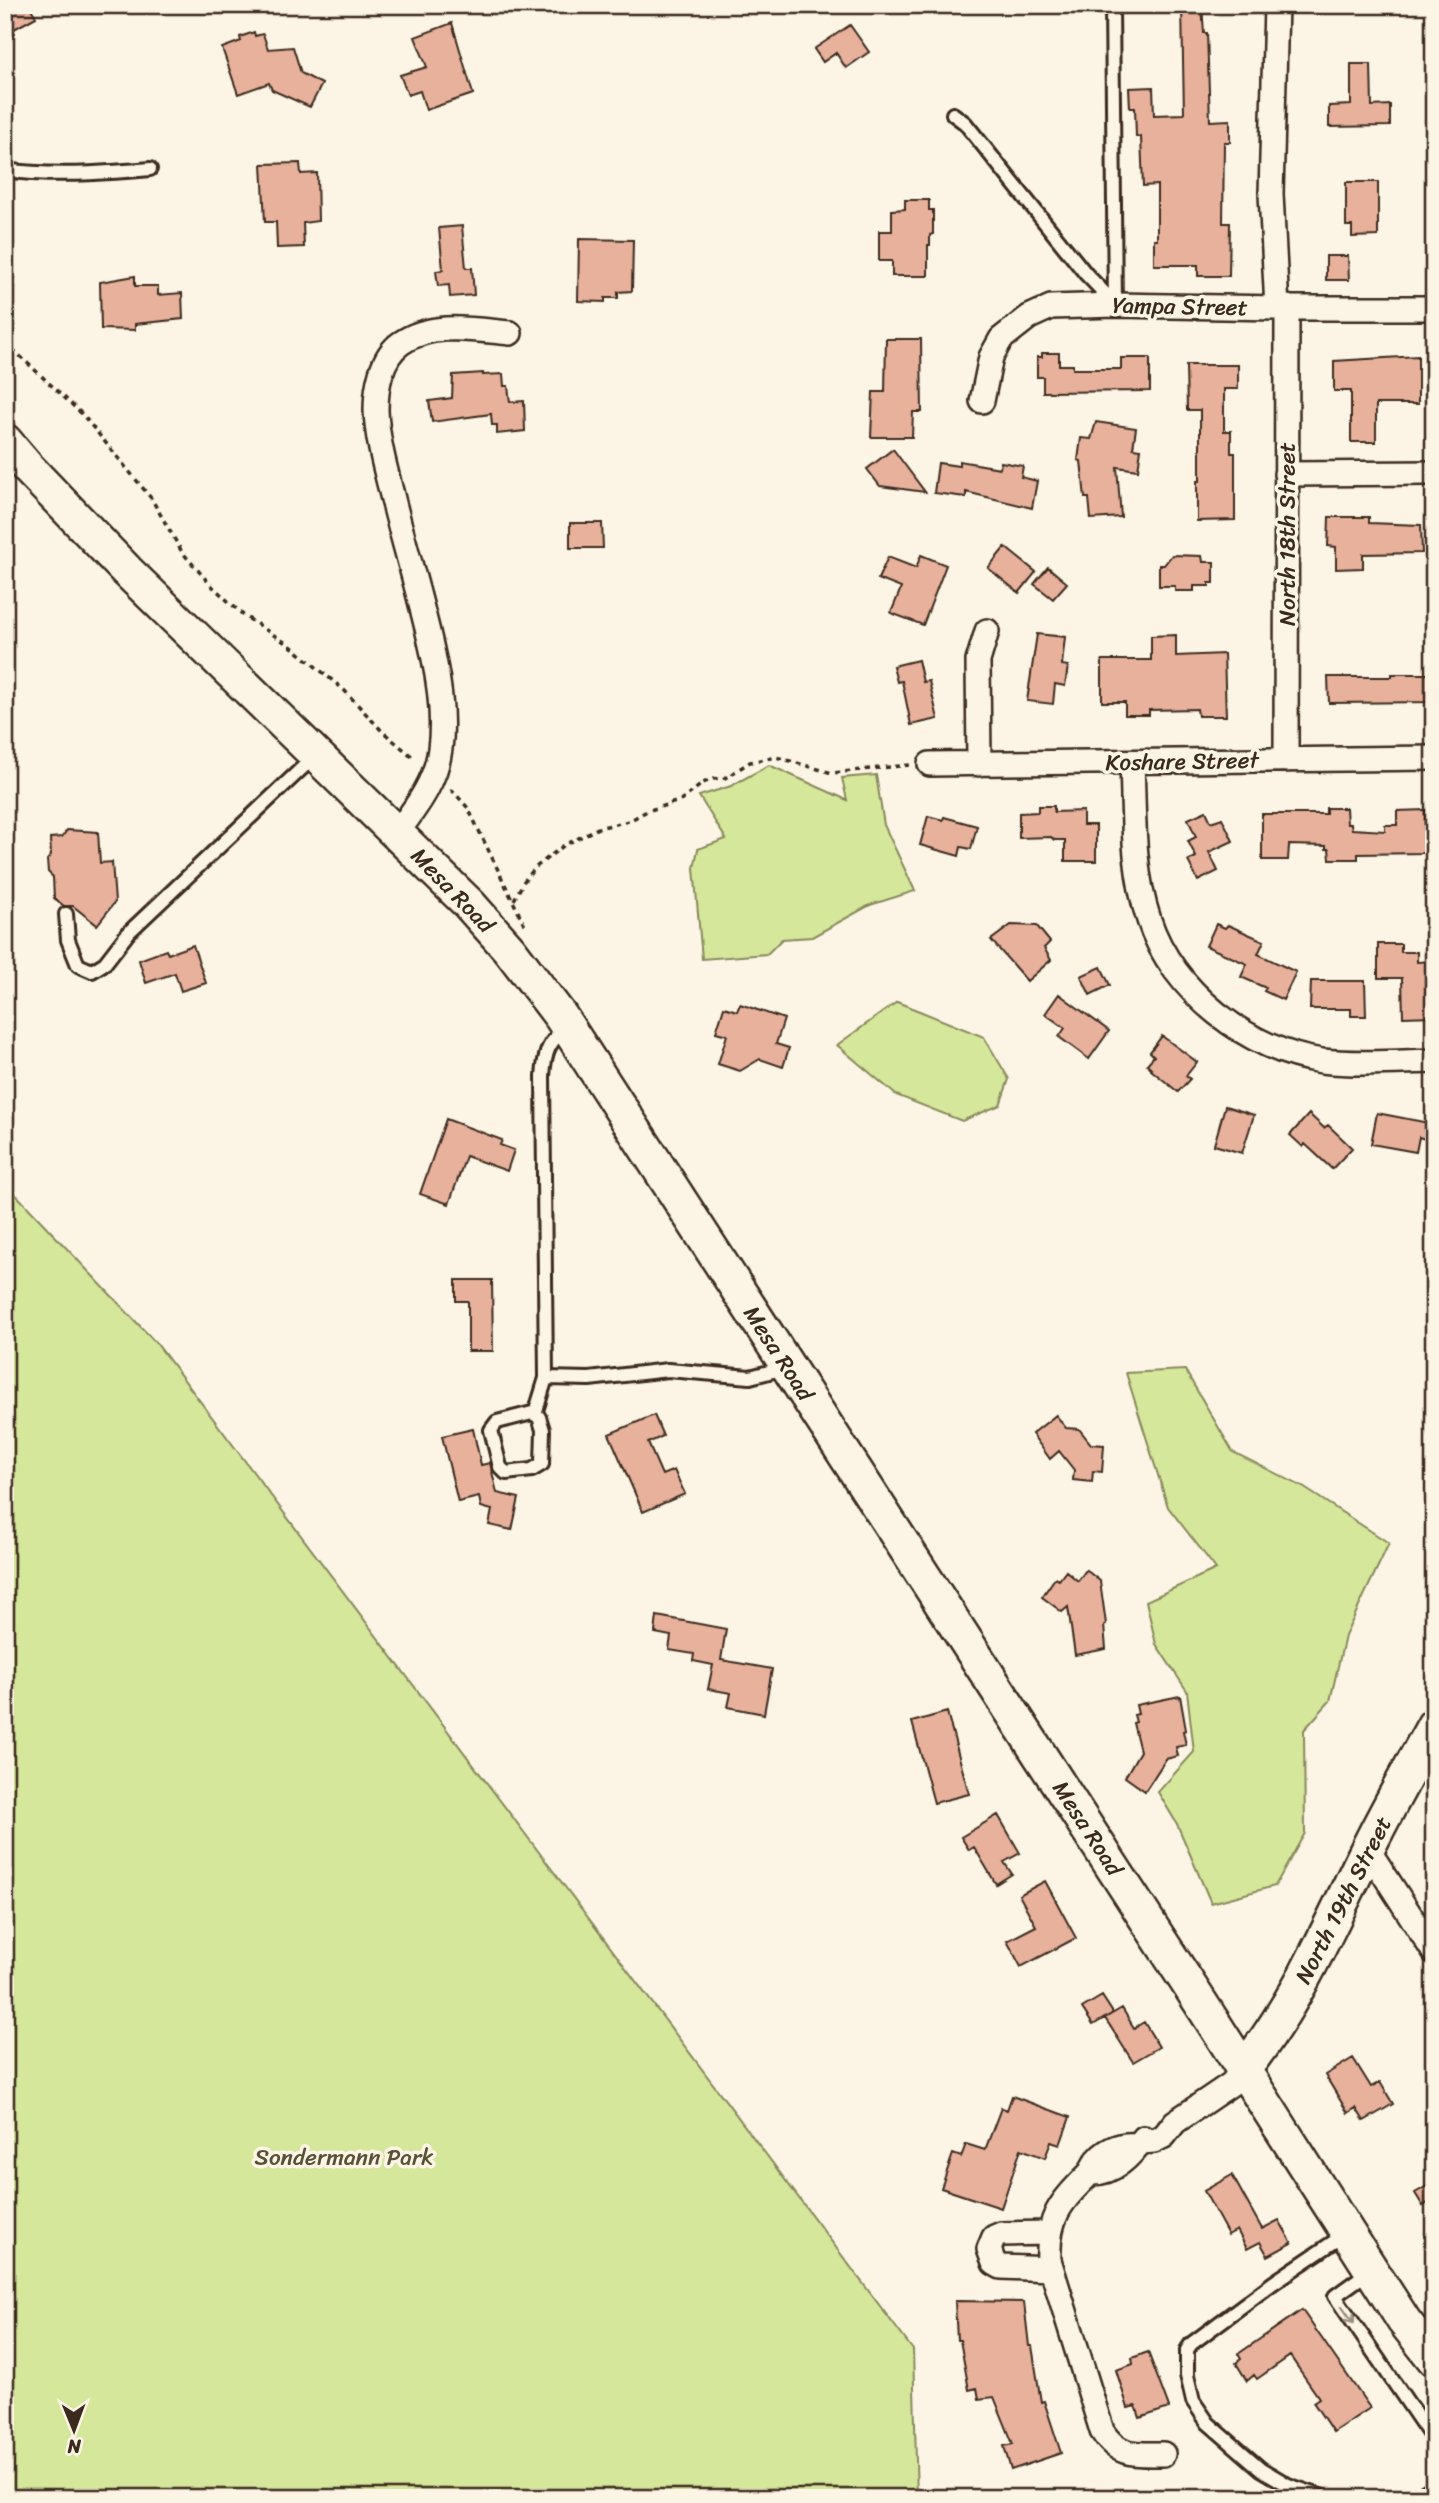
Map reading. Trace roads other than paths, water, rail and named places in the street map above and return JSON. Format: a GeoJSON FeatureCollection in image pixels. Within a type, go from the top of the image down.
{"type":"FeatureCollection","features":[{"type":"Feature","properties":{"kind":"main road","name":"Mesa Road"},"geometry":{"type":"LineString","coordinates":[[5,441],[127,571],[469,904],[510,950],[566,1026],[1404,2321],[1434,2359]]}},
{"type":"Feature","properties":{"kind":"main road","name":"North 19th Street"},"geometry":{"type":"LineString","coordinates":[[1243,2070],[1277,2025],[1295,1995],[1367,1848],[1434,1725]]}},
{"type":"Feature","properties":{"kind":"street","name":"North 18th Street"},"geometry":{"type":"LineString","coordinates":[[1276,5],[1271,194],[1282,308],[1286,474],[1286,760]]}},
{"type":"Feature","properties":{"kind":"street","name":"Yampa Street"},"geometry":{"type":"LineString","coordinates":[[982,401],[995,349],[1015,326],[1051,307],[1115,304],[1434,308]]}},
{"type":"Feature","properties":{"kind":"street"},"geometry":{"type":"LineString","coordinates":[[397,833],[428,789],[434,775],[440,750],[441,708],[434,659],[383,457],[376,410],[378,384],[384,366],[395,349],[419,333],[444,329],[510,333]]}},
{"type":"Feature","properties":{"kind":"street"},"geometry":{"type":"LineString","coordinates":[[1286,474],[1434,472]]}},
{"type":"Feature","properties":{"kind":"street"},"geometry":{"type":"LineString","coordinates":[[979,764],[978,661],[987,631]]}},
{"type":"Feature","properties":{"kind":"street","name":"Koshare Street"},"geometry":{"type":"LineString","coordinates":[[930,764],[1434,758]]}},
{"type":"Feature","properties":{"kind":"street"},"geometry":{"type":"LineString","coordinates":[[1132,762],[1135,843],[1149,922],[1178,972],[1198,998],[1245,1033],[1296,1055],[1350,1063],[1434,1061]]}},
{"type":"Feature","properties":{"kind":"street"},"geometry":{"type":"LineString","coordinates":[[1367,1848],[1434,1952]]}},
{"type":"Feature","properties":{"kind":"street"},"geometry":{"type":"LineString","coordinates":[[1163,2454],[1124,2452],[1108,2442],[1102,2431],[1051,2269],[1049,2233],[1066,2197],[1091,2173],[1111,2170],[1139,2144],[1164,2136],[1175,2122],[1225,2088],[1243,2070]]}},
{"type":"Feature","properties":{"kind":"street"},"geometry":{"type":"LineString","coordinates":[[1049,2233],[1001,2234],[991,2241],[989,2249],[994,2263],[1001,2267],[1051,2269]]}},
{"type":"Feature","properties":{"kind":"lane"},"geometry":{"type":"LineString","coordinates":[[1112,5],[1115,304]]}},
{"type":"Feature","properties":{"kind":"lane"},"geometry":{"type":"LineString","coordinates":[[953,114],[965,123],[1086,274],[1115,304]]}},
{"type":"Feature","properties":{"kind":"lane"},"geometry":{"type":"LineString","coordinates":[[5,170],[89,175],[150,169]]}},
{"type":"Feature","properties":{"kind":"lane"},"geometry":{"type":"LineString","coordinates":[[66,914],[68,940],[78,965],[92,971],[101,967],[129,932],[316,755]]}},
{"type":"Feature","properties":{"kind":"lane"},"geometry":{"type":"LineString","coordinates":[[535,1414],[546,1378],[543,1076],[547,1050],[566,1026]]}},
{"type":"Feature","properties":{"kind":"lane"},"geometry":{"type":"LineString","coordinates":[[546,1378],[589,1379],[668,1370],[750,1377],[788,1367]]}},
{"type":"Feature","properties":{"kind":"lane"},"geometry":{"type":"LineString","coordinates":[[524,1414],[535,1414],[539,1417],[543,1430],[542,1464],[532,1470],[506,1473],[500,1467],[491,1433],[493,1424],[524,1414]]}},
{"type":"Feature","properties":{"kind":"lane"},"geometry":{"type":"LineString","coordinates":[[1326,2498],[1288,2485],[1261,2469],[1208,2423],[1193,2401],[1187,2375],[1187,2350],[1191,2344],[1273,2283],[1347,2232]]}},
{"type":"Feature","properties":{"kind":"lane"},"geometry":{"type":"LineString","coordinates":[[1371,2270],[1335,2296],[1434,2441]]}},
{"type":"Feature","properties":{"kind":"lane"},"geometry":{"type":"LineString","coordinates":[[1416,2498],[1434,2486]]}},
{"type":"Feature","properties":{"kind":"park label","name":"Sondermann Park"},"geometry":{"type":"Point","coordinates":[344,2157]}}]}
